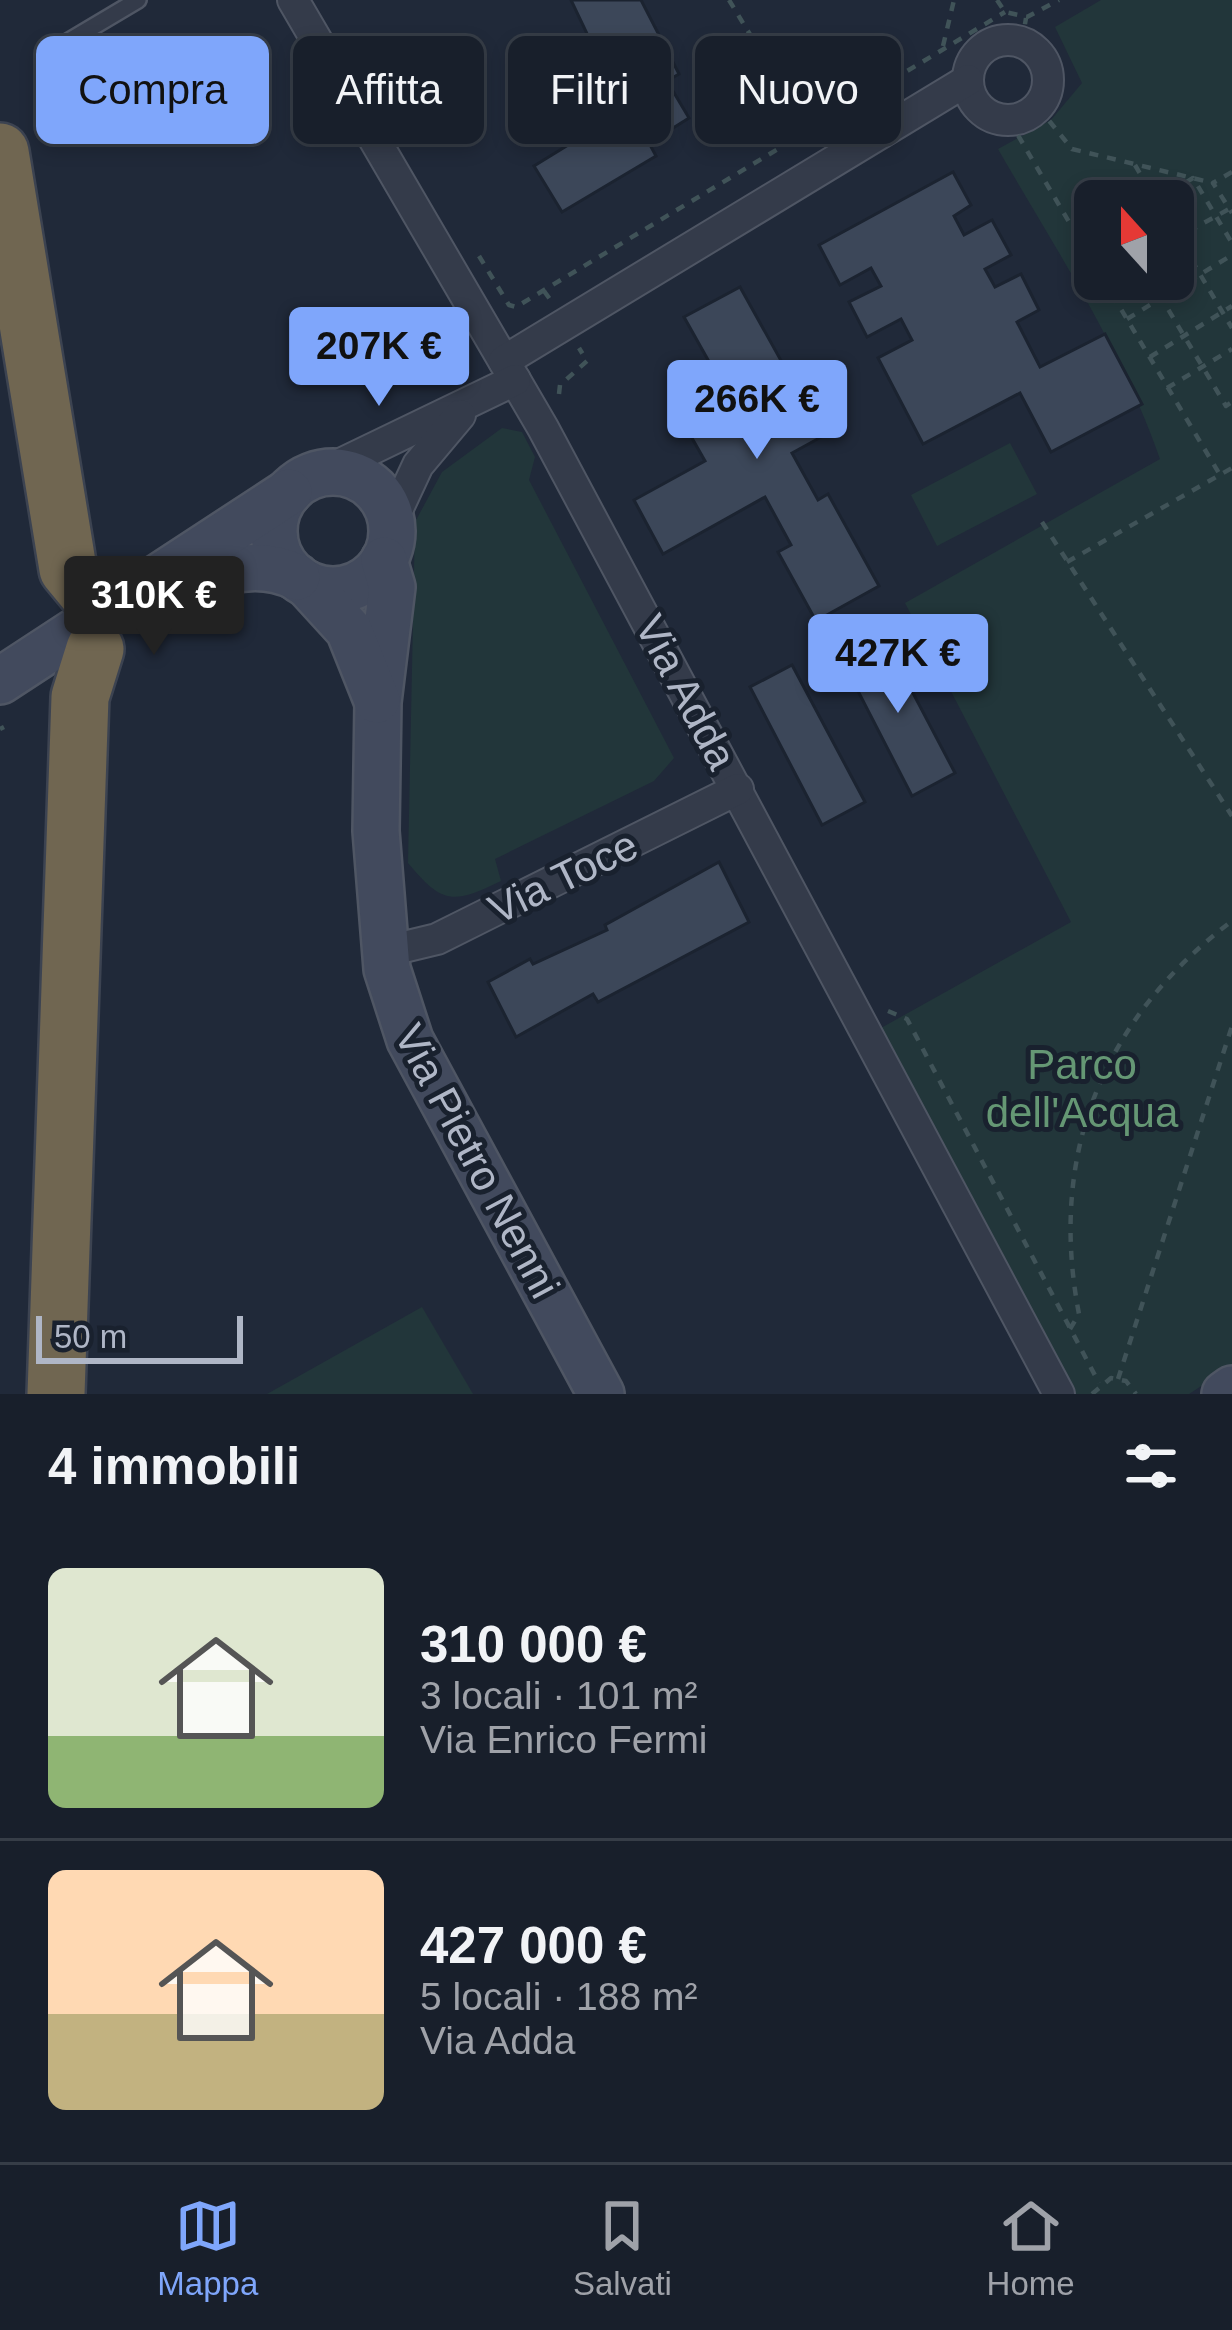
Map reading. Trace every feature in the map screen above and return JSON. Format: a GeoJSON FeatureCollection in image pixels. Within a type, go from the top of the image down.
{"type":"FeatureCollection","features":[{"type":"Feature","properties":{"kind":"highway"},"geometry":{"type":"LineString","coordinates":[[0,152],[68,569],[105,626],[80,697],[56,1394]]}},
{"type":"Feature","properties":{"kind":"street","name":"Via Adda"},"geometry":{"type":"LineString","coordinates":[[293,0],[510,371],[1059,1394]]}},
{"type":"Feature","properties":{"kind":"street"},"geometry":{"type":"LineString","coordinates":[[1024,30],[1042,58],[1048,83],[1038,106],[1010,120],[976,104],[968,80],[970,67],[985,47],[1024,30]]}},
{"type":"Feature","properties":{"kind":"street"},"geometry":{"type":"LineString","coordinates":[[105,626],[209,575],[255,567],[302,581],[351,587],[388,542],[418,465],[468,406],[510,371],[968,80]]}},
{"type":"Feature","properties":{"kind":"street"},"geometry":{"type":"LineString","coordinates":[[5,705],[105,626],[304,483],[468,406]]}},
{"type":"Feature","properties":{"kind":"street"},"geometry":{"type":"LineString","coordinates":[[302,581],[281,559],[274,536],[277,512],[304,483],[360,479],[381,497],[388,542]]}},
{"type":"Feature","properties":{"kind":"street","name":"Via Pietro Nenni"},"geometry":{"type":"LineString","coordinates":[[388,542],[392,586],[378,702],[376,854],[383,952],[410,1040],[601,1394]]}},
{"type":"Feature","properties":{"kind":"street","name":"Via Pietro Nenni"},"geometry":{"type":"LineString","coordinates":[[302,581],[349,630],[378,702]]}},
{"type":"Feature","properties":{"kind":"street","name":"Via Toce"},"geometry":{"type":"LineString","coordinates":[[383,952],[436,939],[738,789]]}},
{"type":"Feature","properties":{"kind":"lane"},"geometry":{"type":"LineString","coordinates":[[77,36],[138,0]]}},
{"type":"Feature","properties":{"kind":"path"},"geometry":{"type":"LineString","coordinates":[[728,0],[750,36]]}},
{"type":"Feature","properties":{"kind":"path"},"geometry":{"type":"LineString","coordinates":[[943,46],[954,0]]}},
{"type":"Feature","properties":{"kind":"path"},"geometry":{"type":"LineString","coordinates":[[997,0],[1024,30],[1059,0]]}},
{"type":"Feature","properties":{"kind":"path"},"geometry":{"type":"LineString","coordinates":[[901,72],[1005,11]]}},
{"type":"Feature","properties":{"kind":"path"},"geometry":{"type":"LineString","coordinates":[[1038,106],[1072,149],[1214,183],[1232,172]]}},
{"type":"Feature","properties":{"kind":"path"},"geometry":{"type":"LineString","coordinates":[[1010,120],[1074,230]]}},
{"type":"Feature","properties":{"kind":"path"},"geometry":{"type":"LineString","coordinates":[[472,244],[509,305],[517,307],[783,144]]}},
{"type":"Feature","properties":{"kind":"path"},"geometry":{"type":"LineString","coordinates":[[1135,165],[1143,180]]}},
{"type":"Feature","properties":{"kind":"path"},"geometry":{"type":"LineString","coordinates":[[1193,178],[1232,243]]}},
{"type":"Feature","properties":{"kind":"path"},"geometry":{"type":"LineString","coordinates":[[1194,228],[1231,211],[1214,183]]}},
{"type":"Feature","properties":{"kind":"path"},"geometry":{"type":"LineString","coordinates":[[1194,279],[1232,255]]}},
{"type":"Feature","properties":{"kind":"path"},"geometry":{"type":"LineString","coordinates":[[1194,266],[1232,328]]}},
{"type":"Feature","properties":{"kind":"path"},"geometry":{"type":"LineString","coordinates":[[1116,300],[1220,476]]}},
{"type":"Feature","properties":{"kind":"path"},"geometry":{"type":"LineString","coordinates":[[1126,319],[1159,300]]}},
{"type":"Feature","properties":{"kind":"path"},"geometry":{"type":"LineString","coordinates":[[1163,300],[1226,406],[1232,402]]}},
{"type":"Feature","properties":{"kind":"path"},"geometry":{"type":"LineString","coordinates":[[1149,358],[1232,306]]}},
{"type":"Feature","properties":{"kind":"path"},"geometry":{"type":"LineString","coordinates":[[1168,388],[1232,349]]}},
{"type":"Feature","properties":{"kind":"path"},"geometry":{"type":"LineString","coordinates":[[1067,562],[1232,468]]}},
{"type":"Feature","properties":{"kind":"path"},"geometry":{"type":"LineString","coordinates":[[1042,523],[1232,816]]}},
{"type":"Feature","properties":{"kind":"path"},"geometry":{"type":"LineString","coordinates":[[1070,1329],[1079,1314],[1069,1262],[1071,1184],[1103,1072],[1160,983],[1232,921]]}},
{"type":"Feature","properties":{"kind":"path"},"geometry":{"type":"LineString","coordinates":[[907,1019],[1099,1384]]}},
{"type":"Feature","properties":{"kind":"path"},"geometry":{"type":"LineString","coordinates":[[1118,1379],[1232,1027]]}},
{"type":"Feature","properties":{"kind":"path"},"geometry":{"type":"LineString","coordinates":[[1092,1394],[1099,1384],[1118,1379]]}},
{"type":"Feature","properties":{"kind":"path"},"geometry":{"type":"LineString","coordinates":[[1118,1379],[1136,1394]]}},
{"type":"Feature","properties":{"kind":"green space","name":"Parco dell'Acqua"},"geometry":{"type":"Polygon","coordinates":[[[1101,0],[1232,0],[1232,1366],[1189,1394],[1076,1394],[881,1028],[1071,922],[905,603],[1160,459],[1127,378],[1086,300],[1194,300],[1194,180],[1074,180],[1074,278],[998,149],[1051,120],[1082,83],[1055,27],[1101,0]]]}},
{"type":"Feature","properties":{"kind":"green space"},"geometry":{"type":"Polygon","coordinates":[[[502,428],[522,432],[535,457],[529,480],[674,758],[654,781],[495,859],[501,881],[471,894],[450,896],[431,887],[408,863],[415,522],[442,472],[502,428]]]}},
{"type":"Feature","properties":{"kind":"green space"},"geometry":{"type":"Polygon","coordinates":[[[1010,443],[1037,494],[937,546],[911,495],[1010,443]]]}},
{"type":"Feature","properties":{"kind":"green space"},"geometry":{"type":"Polygon","coordinates":[[[422,1307],[473,1394],[267,1394],[422,1307]]]}},
{"type":"Feature","properties":{"kind":"building"},"geometry":{"type":"Polygon","coordinates":[[[571,0],[641,0],[659,36],[588,36],[571,0]]]}},
{"type":"Feature","properties":{"kind":"building"},"geometry":{"type":"Polygon","coordinates":[[[671,88],[689,118],[671,129],[671,88]]]}},
{"type":"Feature","properties":{"kind":"building"},"geometry":{"type":"Polygon","coordinates":[[[570,144],[650,144],[656,156],[562,212],[534,166],[570,144]]]}},
{"type":"Feature","properties":{"kind":"building"},"geometry":{"type":"Polygon","coordinates":[[[953,172],[971,205],[954,216],[964,235],[992,220],[1011,255],[985,269],[995,287],[1021,274],[1039,310],[1017,322],[1040,367],[1105,334],[1142,404],[1051,452],[1020,393],[923,444],[878,358],[912,340],[901,319],[867,337],[849,302],[881,286],[871,268],[840,285],[819,245],[953,172]]]}},
{"type":"Feature","properties":{"kind":"building"},"geometry":{"type":"Polygon","coordinates":[[[740,287],[823,436],[792,453],[818,500],[828,494],[879,586],[816,621],[778,552],[791,545],[765,497],[663,554],[634,500],[705,461],[680,417],[726,392],[684,317],[740,287]]]}},
{"type":"Feature","properties":{"kind":"building"},"geometry":{"type":"Polygon","coordinates":[[[883,636],[955,773],[912,796],[841,658],[883,636]]]}},
{"type":"Feature","properties":{"kind":"building"},"geometry":{"type":"Polygon","coordinates":[[[792,665],[865,802],[822,825],[750,687],[792,665]]]}},
{"type":"Feature","properties":{"kind":"building"},"geometry":{"type":"Polygon","coordinates":[[[719,862],[749,922],[598,1002],[593,994],[516,1037],[488,982],[530,959],[533,964],[607,930],[605,925],[719,862]]]}}]}
